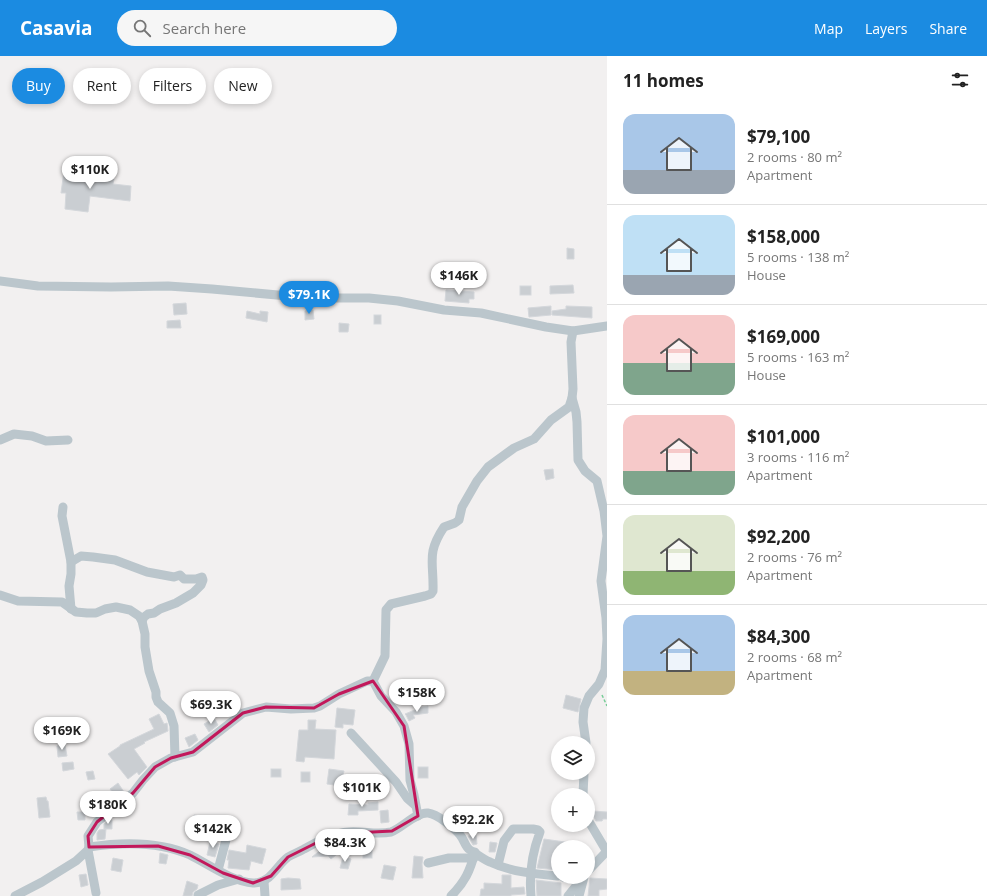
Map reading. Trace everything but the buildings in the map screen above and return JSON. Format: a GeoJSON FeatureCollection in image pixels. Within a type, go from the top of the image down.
{"type":"FeatureCollection","features":[{"type":"Feature","properties":{"kind":"street"},"geometry":{"type":"LineString","coordinates":[[0,281],[38,286],[168,286],[310,298],[370,298],[398,301],[444,310],[481,313],[546,327],[573,331],[607,326]]}},
{"type":"Feature","properties":{"kind":"street"},"geometry":{"type":"LineString","coordinates":[[373,681],[385,656],[386,610],[392,604],[431,594],[433,591],[431,559],[433,548],[444,527],[459,520],[462,507],[488,467],[520,445],[534,440],[551,420],[569,407],[573,389],[571,342],[573,331]]}},
{"type":"Feature","properties":{"kind":"street"},"geometry":{"type":"LineString","coordinates":[[572,398],[578,422],[578,460],[585,471],[597,481],[604,511],[606,536],[601,581],[607,639],[605,670],[599,684],[589,696],[584,708],[583,722],[585,736]]}},
{"type":"Feature","properties":{"kind":"street"},"geometry":{"type":"LineString","coordinates":[[0,440],[14,434],[32,436],[46,441],[68,440]]}},
{"type":"Feature","properties":{"kind":"street"},"geometry":{"type":"LineString","coordinates":[[63,507],[62,516],[71,562],[69,586],[71,609]]}},
{"type":"Feature","properties":{"kind":"street"},"geometry":{"type":"LineString","coordinates":[[71,562],[81,556],[93,557],[115,560],[147,572],[174,577],[180,575],[184,579],[202,577],[203,580],[201,585],[193,593],[176,603],[154,613],[148,614],[142,621]]}},
{"type":"Feature","properties":{"kind":"street"},"geometry":{"type":"LineString","coordinates":[[0,595],[18,601],[62,602],[76,612],[87,614],[116,607],[130,610],[139,616],[142,621],[145,634],[145,647],[149,671],[156,692],[156,697],[158,702],[170,713],[174,726],[175,757]]}},
{"type":"Feature","properties":{"kind":"street"},"geometry":{"type":"LineString","coordinates":[[96,893],[88,848],[88,836],[97,822],[133,793],[155,767],[175,757],[193,752],[243,713],[266,707],[291,709],[314,708],[367,681],[373,681]]}},
{"type":"Feature","properties":{"kind":"street"},"geometry":{"type":"LineString","coordinates":[[373,681],[382,696],[396,712],[404,726],[408,744],[410,780],[418,816]]}},
{"type":"Feature","properties":{"kind":"street"},"geometry":{"type":"LineString","coordinates":[[351,733],[396,782],[407,798],[416,805]]}},
{"type":"Feature","properties":{"kind":"street"},"geometry":{"type":"LineString","coordinates":[[15,896],[72,864],[88,848],[105,844],[141,844],[158,846],[190,856],[239,880],[253,883],[264,881],[271,876],[277,867],[288,857],[334,834],[348,832],[379,833],[392,831],[421,814],[429,813],[440,818],[460,834],[468,849],[474,855],[498,865],[530,874],[551,876]]}},
{"type":"Feature","properties":{"kind":"street"},"geometry":{"type":"LineString","coordinates":[[498,865],[504,841],[513,829],[538,830],[540,832],[534,849],[530,874],[531,896]]}},
{"type":"Feature","properties":{"kind":"street"},"geometry":{"type":"LineString","coordinates":[[595,831],[607,851],[595,864]]}},
{"type":"Feature","properties":{"kind":"street"},"geometry":{"type":"LineString","coordinates":[[218,870],[227,836]]}},
{"type":"Feature","properties":{"kind":"street"},"geometry":{"type":"LineString","coordinates":[[428,863],[448,858],[474,855]]}},
{"type":"Feature","properties":{"kind":"street"},"geometry":{"type":"LineString","coordinates":[[451,896],[461,886],[470,871],[474,855]]}},
{"type":"Feature","properties":{"kind":"street"},"geometry":{"type":"LineString","coordinates":[[198,895],[218,885],[239,880]]}},
{"type":"Feature","properties":{"kind":"street"},"geometry":{"type":"LineString","coordinates":[[264,881],[265,896]]}},
{"type":"Feature","properties":{"kind":"street"},"geometry":{"type":"LineString","coordinates":[[568,896],[578,884]]}},
{"type":"Feature","properties":{"kind":"street"},"geometry":{"type":"LineString","coordinates":[[579,896],[581,884]]}},
{"type":"Feature","properties":{"kind":"highlighted area"},"geometry":{"type":"Polygon","coordinates":[[[373,681],[404,726],[418,816],[392,831],[334,834],[288,857],[271,876],[253,883],[223,873],[190,855],[158,846],[89,847],[88,836],[97,822],[133,793],[155,767],[171,758],[193,752],[243,713],[266,707],[314,708],[339,694],[373,681]]]}}]}
